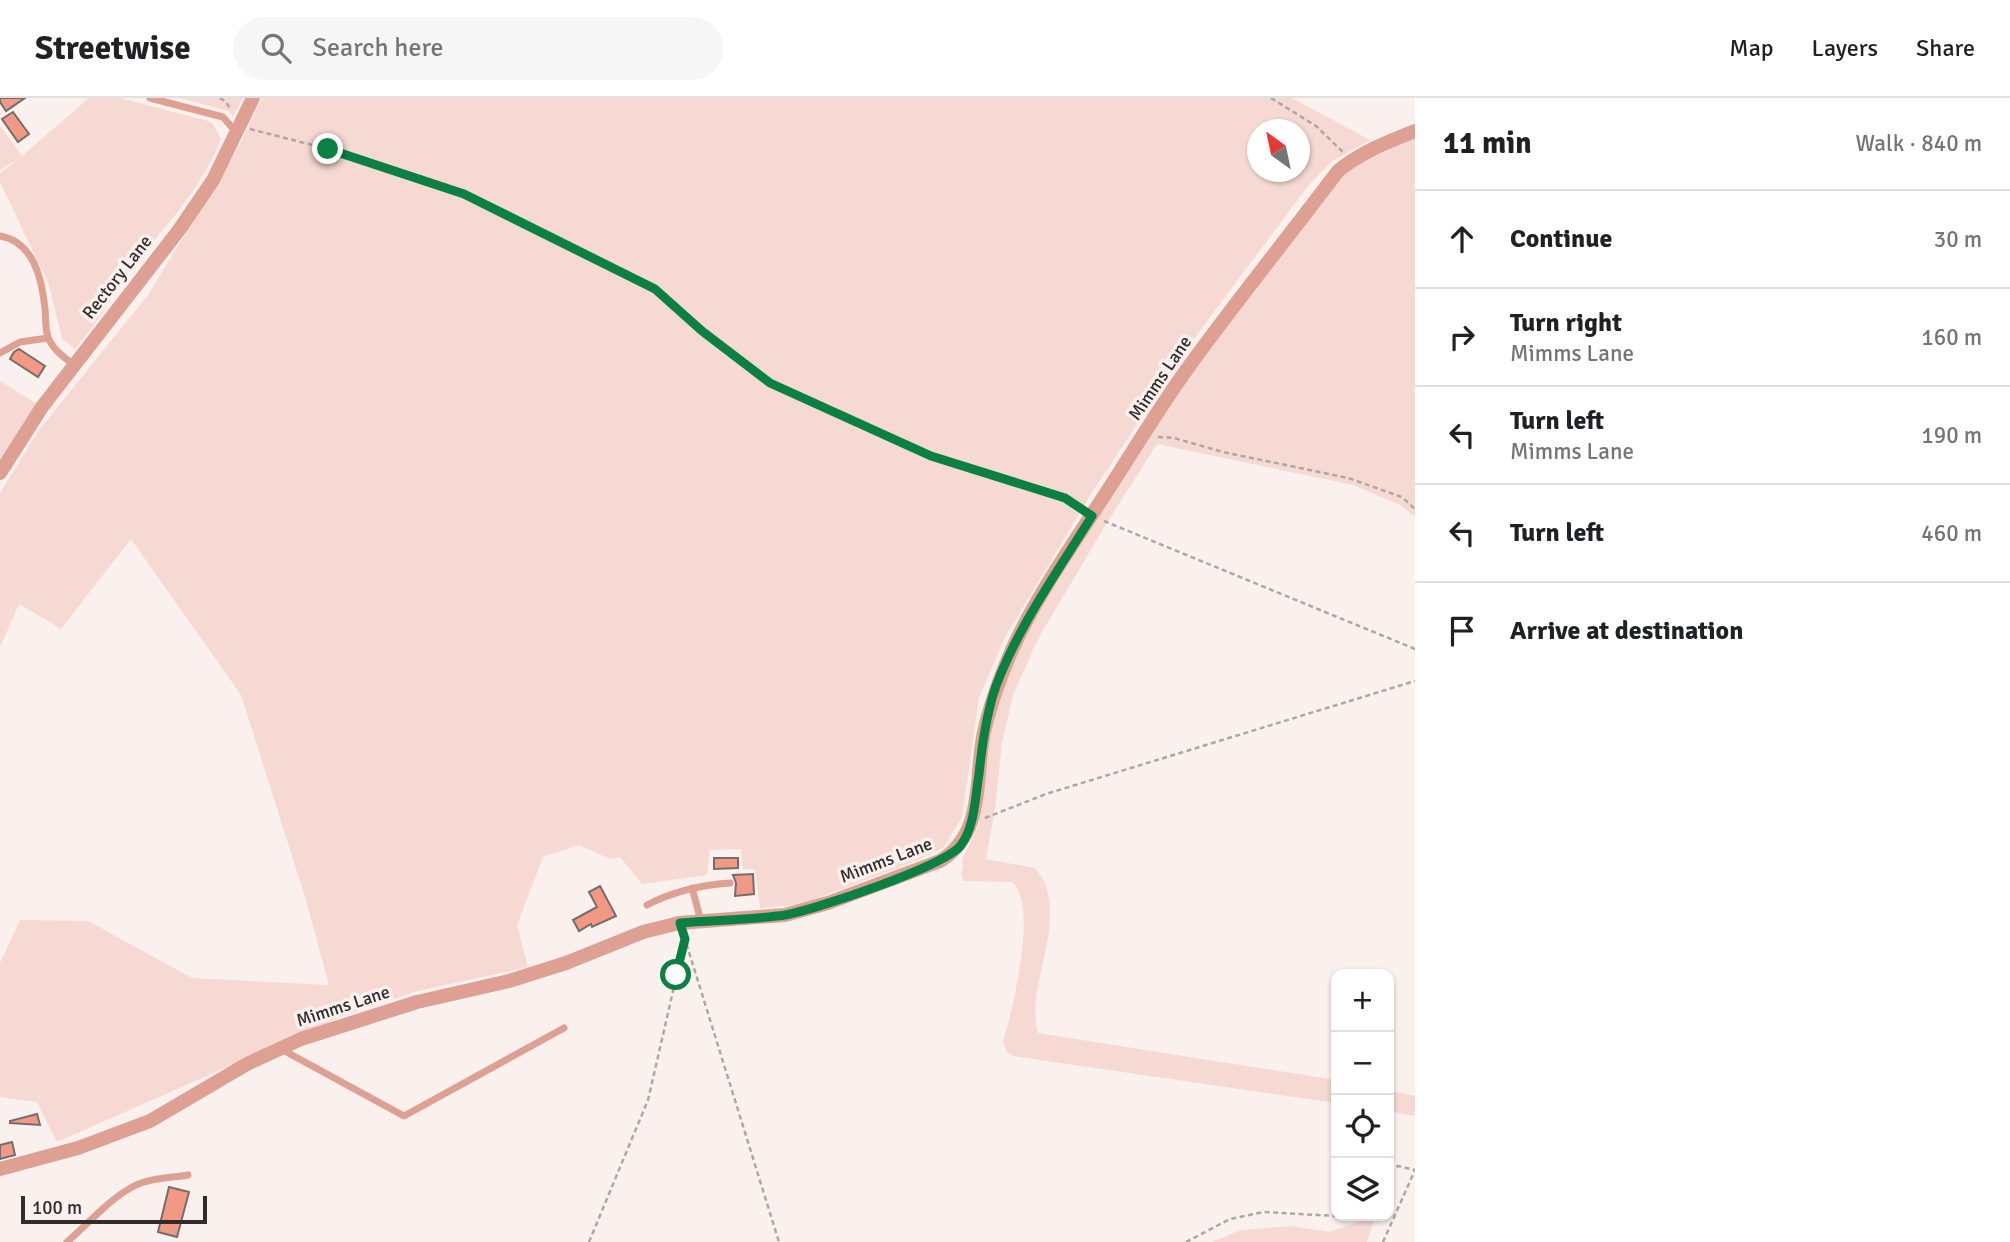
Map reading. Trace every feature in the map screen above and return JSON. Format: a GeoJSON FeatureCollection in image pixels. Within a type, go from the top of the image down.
{"type":"FeatureCollection","features":[{"type":"Feature","properties":{"kind":"street","name":"Rectory Lane"},"geometry":{"type":"LineString","coordinates":[[0,472],[42,407],[179,229],[212,180],[253,98]]}},
{"type":"Feature","properties":{"kind":"street","name":"Mimms Lane"},"geometry":{"type":"LineString","coordinates":[[0,1169],[78,1148],[150,1121],[247,1064],[301,1039],[417,1002],[509,981],[566,963],[643,932],[680,923],[785,915],[828,903],[940,861],[960,847],[972,823],[984,737],[995,688],[1039,600],[1092,516],[1189,366],[1338,171],[1352,160],[1415,131]]}},
{"type":"Feature","properties":{"kind":"lane"},"geometry":{"type":"LineString","coordinates":[[150,98],[223,117],[239,127]]}},
{"type":"Feature","properties":{"kind":"lane"},"geometry":{"type":"LineString","coordinates":[[0,236],[13,238],[36,265],[45,304],[48,338],[60,354],[74,365]]}},
{"type":"Feature","properties":{"kind":"lane"},"geometry":{"type":"LineString","coordinates":[[0,353],[20,342],[48,338]]}},
{"type":"Feature","properties":{"kind":"lane"},"geometry":{"type":"LineString","coordinates":[[647,905],[667,895],[692,888],[730,883]]}},
{"type":"Feature","properties":{"kind":"lane"},"geometry":{"type":"LineString","coordinates":[[692,888],[701,921]]}},
{"type":"Feature","properties":{"kind":"lane"},"geometry":{"type":"LineString","coordinates":[[280,1049],[404,1116],[564,1028]]}},
{"type":"Feature","properties":{"kind":"lane"},"geometry":{"type":"LineString","coordinates":[[67,1242],[135,1185],[188,1175]]}},
{"type":"Feature","properties":{"kind":"path"},"geometry":{"type":"LineString","coordinates":[[1271,98],[1316,126],[1352,160]]}},
{"type":"Feature","properties":{"kind":"path"},"geometry":{"type":"LineString","coordinates":[[239,127],[328,149],[464,194],[655,289],[702,331],[770,383],[931,456],[1065,498],[1092,516],[1415,649]]}},
{"type":"Feature","properties":{"kind":"path"},"geometry":{"type":"LineString","coordinates":[[1152,443],[1157,437],[1174,438],[1223,452],[1348,478],[1402,497],[1415,509]]}},
{"type":"Feature","properties":{"kind":"path"},"geometry":{"type":"LineString","coordinates":[[972,823],[1046,794],[1415,681]]}},
{"type":"Feature","properties":{"kind":"path"},"geometry":{"type":"LineString","coordinates":[[988,807],[988,817]]}},
{"type":"Feature","properties":{"kind":"path"},"geometry":{"type":"LineString","coordinates":[[680,923],[779,1242]]}},
{"type":"Feature","properties":{"kind":"path"},"geometry":{"type":"LineString","coordinates":[[589,1242],[648,1100],[685,939]]}},
{"type":"Feature","properties":{"kind":"path"},"geometry":{"type":"LineString","coordinates":[[1383,1242],[1415,1170],[1398,1166],[1394,1168]]}},
{"type":"Feature","properties":{"kind":"path"},"geometry":{"type":"LineString","coordinates":[[1186,1242],[1230,1219],[1264,1212],[1331,1216]]}},
{"type":"Feature","properties":{"kind":"shaded area"},"geometry":{"type":"Polygon","coordinates":[[[89,98],[120,98],[208,121],[213,124],[221,139],[189,197],[118,282],[105,309],[75,349],[62,339],[49,285],[0,182],[0,174],[18,159],[0,170],[0,126],[22,156],[89,98]]]}},
{"type":"Feature","properties":{"kind":"shaded area"},"geometry":{"type":"Polygon","coordinates":[[[180,98],[243,98],[233,116],[228,111],[180,98]]]}},
{"type":"Feature","properties":{"kind":"shaded area"},"geometry":{"type":"Polygon","coordinates":[[[262,98],[1292,98],[1370,140],[1331,162],[1308,186],[1193,340],[1091,494],[1005,637],[979,698],[962,817],[944,847],[920,859],[802,904],[760,908],[755,870],[743,869],[741,849],[710,850],[707,875],[642,884],[620,857],[610,859],[579,845],[543,857],[517,925],[528,967],[414,992],[338,1018],[57,1142],[37,1102],[0,1097],[0,963],[20,920],[88,921],[192,978],[329,985],[305,897],[241,695],[131,539],[61,629],[19,604],[0,647],[0,493],[39,430],[148,295],[239,146],[262,98]]]}},
{"type":"Feature","properties":{"kind":"shaded area"},"geometry":{"type":"Polygon","coordinates":[[[1415,137],[1415,517],[1400,505],[1353,485],[1157,444],[1039,637],[1013,695],[1002,743],[986,859],[1035,868],[1046,886],[1050,906],[1049,927],[1037,992],[1035,1013],[1038,1033],[1331,1079],[1331,1102],[1013,1056],[1007,1052],[1003,1042],[1021,959],[1023,912],[1020,894],[1012,882],[963,881],[961,874],[962,860],[977,829],[983,803],[987,745],[1002,683],[1030,623],[1190,373],[1338,180],[1356,165],[1415,137]]]}},
{"type":"Feature","properties":{"kind":"shaded area"},"geometry":{"type":"Polygon","coordinates":[[[0,381],[37,404],[0,460],[0,381]]]}},
{"type":"Feature","properties":{"kind":"shaded area"},"geometry":{"type":"Polygon","coordinates":[[[1394,1091],[1415,1096],[1415,1116],[1394,1112],[1394,1091]]]}},
{"type":"Feature","properties":{"kind":"shaded area"},"geometry":{"type":"Polygon","coordinates":[[[1361,1221],[1373,1221],[1367,1242],[1212,1242],[1241,1230],[1290,1226],[1330,1232],[1361,1221]]]}},
{"type":"Feature","properties":{"kind":"building"},"geometry":{"type":"Polygon","coordinates":[[[0,98],[25,98],[6,111],[0,98]]]}},
{"type":"Feature","properties":{"kind":"building"},"geometry":{"type":"Polygon","coordinates":[[[13,112],[29,134],[18,142],[2,119],[13,112]]]}},
{"type":"Feature","properties":{"kind":"building"},"geometry":{"type":"Polygon","coordinates":[[[19,349],[45,366],[38,377],[10,359],[19,349]]]}},
{"type":"Feature","properties":{"kind":"building"},"geometry":{"type":"Polygon","coordinates":[[[714,858],[738,858],[738,868],[714,869],[714,858]]]}},
{"type":"Feature","properties":{"kind":"building"},"geometry":{"type":"Polygon","coordinates":[[[753,874],[754,894],[735,896],[736,883],[733,875],[753,874]]]}},
{"type":"Feature","properties":{"kind":"building"},"geometry":{"type":"Polygon","coordinates":[[[600,886],[616,916],[579,931],[573,920],[597,907],[589,892],[600,886]]]}},
{"type":"Feature","properties":{"kind":"building"},"geometry":{"type":"Polygon","coordinates":[[[37,1114],[40,1125],[10,1123],[10,1121],[37,1114]]]}},
{"type":"Feature","properties":{"kind":"building"},"geometry":{"type":"Polygon","coordinates":[[[12,1142],[15,1155],[0,1159],[0,1145],[12,1142]]]}},
{"type":"Feature","properties":{"kind":"building"},"geometry":{"type":"Polygon","coordinates":[[[169,1187],[189,1192],[177,1237],[158,1232],[169,1187]]]}},
{"type":"Feature","properties":{"kind":"route"},"geometry":{"type":"LineString","coordinates":[[328,149],[464,194],[655,289],[702,331],[770,383],[931,456],[1065,498],[1092,516],[1039,600],[995,688],[984,737],[972,823],[960,847],[940,861],[828,903],[785,915],[680,923],[685,939],[676,975]]}}]}
